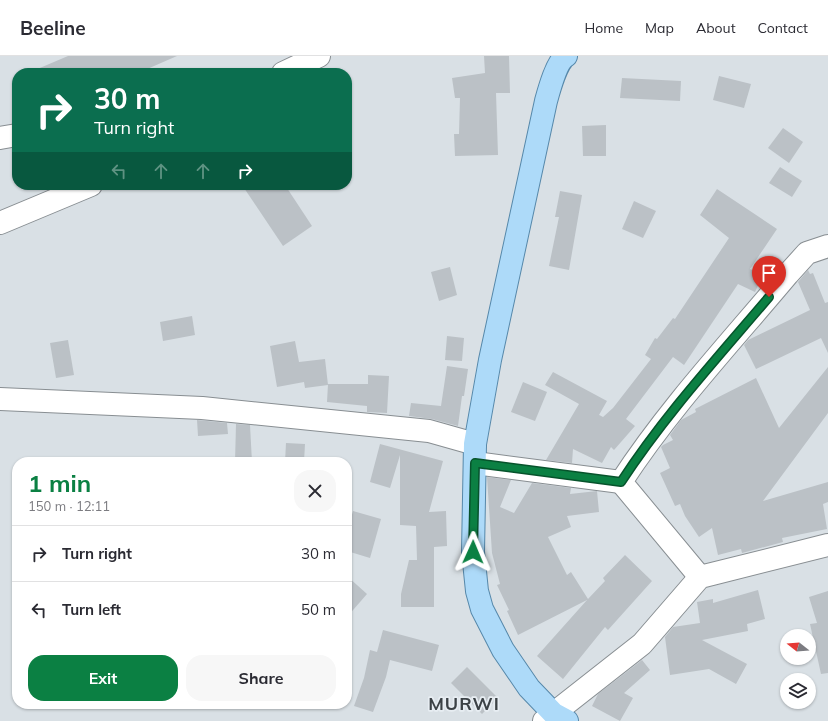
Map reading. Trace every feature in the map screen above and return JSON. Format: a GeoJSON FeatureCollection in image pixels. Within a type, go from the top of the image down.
{"type":"FeatureCollection","features":[{"type":"Feature","properties":{"kind":"main road"},"geometry":{"type":"LineString","coordinates":[[555,719],[529,688],[503,650],[482,609],[477,591],[473,552],[475,454],[490,360],[546,101],[551,84],[564,57]]}},
{"type":"Feature","properties":{"kind":"street"},"geometry":{"type":"LineString","coordinates":[[294,68],[319,56]]}},
{"type":"Feature","properties":{"kind":"street"},"geometry":{"type":"LineString","coordinates":[[0,138],[12,136]]}},
{"type":"Feature","properties":{"kind":"street"},"geometry":{"type":"LineString","coordinates":[[0,223],[79,190]]}},
{"type":"Feature","properties":{"kind":"street"},"geometry":{"type":"LineString","coordinates":[[621,482],[639,454],[663,422],[788,274],[808,253],[828,246]]}},
{"type":"Feature","properties":{"kind":"street"},"geometry":{"type":"LineString","coordinates":[[0,399],[202,408],[429,431],[475,454],[621,482],[700,577]]}},
{"type":"Feature","properties":{"kind":"street"},"geometry":{"type":"LineString","coordinates":[[555,719],[642,644],[700,577],[828,545]]}},
{"type":"Feature","properties":{"kind":"building"},"geometry":{"type":"Polygon","coordinates":[[[68,56],[177,56],[149,68],[40,68],[68,56]]]}},
{"type":"Feature","properties":{"kind":"building"},"geometry":{"type":"Polygon","coordinates":[[[484,56],[509,56],[510,93],[496,93],[498,155],[455,156],[454,134],[459,134],[460,98],[455,98],[452,78],[485,73],[484,56]]]}},
{"type":"Feature","properties":{"kind":"building"},"geometry":{"type":"Polygon","coordinates":[[[719,76],[751,84],[744,108],[713,100],[719,76]]]}},
{"type":"Feature","properties":{"kind":"building"},"geometry":{"type":"Polygon","coordinates":[[[622,78],[681,81],[680,101],[620,98],[622,78]]]}},
{"type":"Feature","properties":{"kind":"building"},"geometry":{"type":"Polygon","coordinates":[[[606,125],[606,156],[583,156],[582,126],[606,125]]]}},
{"type":"Feature","properties":{"kind":"building"},"geometry":{"type":"Polygon","coordinates":[[[783,128],[803,142],[789,163],[768,148],[783,128]]]}},
{"type":"Feature","properties":{"kind":"building"},"geometry":{"type":"Polygon","coordinates":[[[780,167],[802,181],[792,197],[769,183],[780,167]]]}},
{"type":"Feature","properties":{"kind":"building"},"geometry":{"type":"Polygon","coordinates":[[[717,189],[777,229],[750,269],[763,275],[755,292],[738,284],[684,365],[673,357],[626,419],[635,426],[614,450],[611,447],[602,463],[573,449],[572,463],[546,460],[579,404],[545,385],[553,372],[607,401],[599,415],[603,417],[613,408],[651,359],[645,355],[655,338],[657,339],[673,318],[675,319],[729,238],[700,215],[717,189]]]}},
{"type":"Feature","properties":{"kind":"building"},"geometry":{"type":"Polygon","coordinates":[[[245,190],[288,190],[312,226],[283,246],[245,190]]]}},
{"type":"Feature","properties":{"kind":"building"},"geometry":{"type":"Polygon","coordinates":[[[560,191],[582,195],[569,270],[549,266],[559,217],[555,217],[560,191]]]}},
{"type":"Feature","properties":{"kind":"building"},"geometry":{"type":"Polygon","coordinates":[[[634,201],[656,211],[643,238],[622,229],[634,201]]]}},
{"type":"Feature","properties":{"kind":"building"},"geometry":{"type":"Polygon","coordinates":[[[450,267],[457,295],[439,301],[431,272],[450,267]]]}},
{"type":"Feature","properties":{"kind":"building"},"geometry":{"type":"Polygon","coordinates":[[[808,270],[810,274],[813,273],[825,303],[828,302],[828,353],[821,338],[756,369],[744,345],[748,340],[810,310],[798,282],[808,270]]]}},
{"type":"Feature","properties":{"kind":"building"},"geometry":{"type":"Polygon","coordinates":[[[192,316],[195,335],[163,341],[160,322],[192,316]]]}},
{"type":"Feature","properties":{"kind":"building"},"geometry":{"type":"Polygon","coordinates":[[[447,336],[464,338],[462,361],[445,360],[447,336]]]}},
{"type":"Feature","properties":{"kind":"building"},"geometry":{"type":"Polygon","coordinates":[[[68,340],[74,375],[56,378],[50,343],[68,340]]]}},
{"type":"Feature","properties":{"kind":"building"},"geometry":{"type":"Polygon","coordinates":[[[295,341],[299,362],[325,359],[328,385],[305,388],[304,382],[277,387],[270,346],[295,341]]]}},
{"type":"Feature","properties":{"kind":"building"},"geometry":{"type":"Polygon","coordinates":[[[447,366],[468,369],[464,396],[462,396],[458,426],[432,419],[409,416],[411,403],[441,406],[447,366]]]}},
{"type":"Feature","properties":{"kind":"building"},"geometry":{"type":"Polygon","coordinates":[[[828,367],[828,413],[763,501],[828,482],[828,502],[823,504],[827,529],[782,538],[783,542],[742,553],[741,549],[718,555],[712,528],[699,537],[685,516],[680,504],[675,506],[660,473],[670,468],[661,447],[673,440],[670,435],[681,420],[696,412],[695,409],[756,378],[779,428],[828,367]]]}},
{"type":"Feature","properties":{"kind":"building"},"geometry":{"type":"Polygon","coordinates":[[[368,375],[389,376],[387,413],[367,412],[367,406],[327,402],[328,384],[368,384],[368,375]]]}},
{"type":"Feature","properties":{"kind":"building"},"geometry":{"type":"Polygon","coordinates":[[[523,382],[547,392],[535,421],[511,412],[523,382]]]}},
{"type":"Feature","properties":{"kind":"building"},"geometry":{"type":"Polygon","coordinates":[[[197,420],[227,423],[228,434],[198,436],[197,420]]]}},
{"type":"Feature","properties":{"kind":"building"},"geometry":{"type":"Polygon","coordinates":[[[236,424],[250,425],[252,457],[235,457],[236,424]]]}},
{"type":"Feature","properties":{"kind":"building"},"geometry":{"type":"Polygon","coordinates":[[[286,443],[305,444],[304,457],[285,457],[286,443]]]}},
{"type":"Feature","properties":{"kind":"building"},"geometry":{"type":"Polygon","coordinates":[[[380,444],[443,461],[429,512],[446,511],[447,546],[434,547],[434,607],[401,607],[401,594],[409,560],[417,560],[416,526],[400,525],[400,455],[390,488],[370,482],[380,444]]]}},
{"type":"Feature","properties":{"kind":"building"},"geometry":{"type":"Polygon","coordinates":[[[487,477],[511,480],[500,507],[514,513],[532,483],[571,488],[570,494],[597,491],[599,512],[567,516],[571,527],[548,537],[567,575],[571,572],[588,599],[605,581],[603,578],[625,555],[652,581],[608,630],[605,627],[563,679],[537,656],[587,600],[518,635],[507,611],[509,610],[497,585],[500,584],[492,553],[487,477]]]}},
{"type":"Feature","properties":{"kind":"building"},"geometry":{"type":"Polygon","coordinates":[[[353,511],[381,519],[370,558],[352,553],[353,511]]]}},
{"type":"Feature","properties":{"kind":"building"},"geometry":{"type":"Polygon","coordinates":[[[352,580],[367,594],[352,611],[352,580]]]}},
{"type":"Feature","properties":{"kind":"building"},"geometry":{"type":"Polygon","coordinates":[[[758,590],[765,619],[747,624],[748,631],[702,640],[747,664],[736,684],[709,669],[670,675],[665,637],[673,627],[700,623],[697,602],[713,599],[713,603],[758,590]]]}},
{"type":"Feature","properties":{"kind":"building"},"geometry":{"type":"Polygon","coordinates":[[[828,591],[828,673],[821,674],[816,651],[816,629],[811,629],[810,624],[817,623],[809,597],[828,591]]]}},
{"type":"Feature","properties":{"kind":"building"},"geometry":{"type":"Polygon","coordinates":[[[383,630],[439,645],[432,671],[390,660],[386,677],[373,712],[354,706],[364,678],[370,650],[377,652],[383,630]]]}},
{"type":"Feature","properties":{"kind":"building"},"geometry":{"type":"Polygon","coordinates":[[[642,660],[650,670],[624,693],[633,698],[620,721],[592,706],[598,694],[642,660]]]}},
{"type":"Feature","properties":{"kind":"building"},"geometry":{"type":"Polygon","coordinates":[[[467,667],[498,698],[482,714],[451,683],[467,667]]]}},
{"type":"Feature","properties":{"kind":"district","name":"MURWI"},"geometry":{"type":"Point","coordinates":[464,704]}},
{"type":"Feature","properties":{"kind":"route"},"geometry":{"type":"LineString","coordinates":[[473,552],[475,463],[621,482],[639,454],[663,422],[769,297]]}}]}
